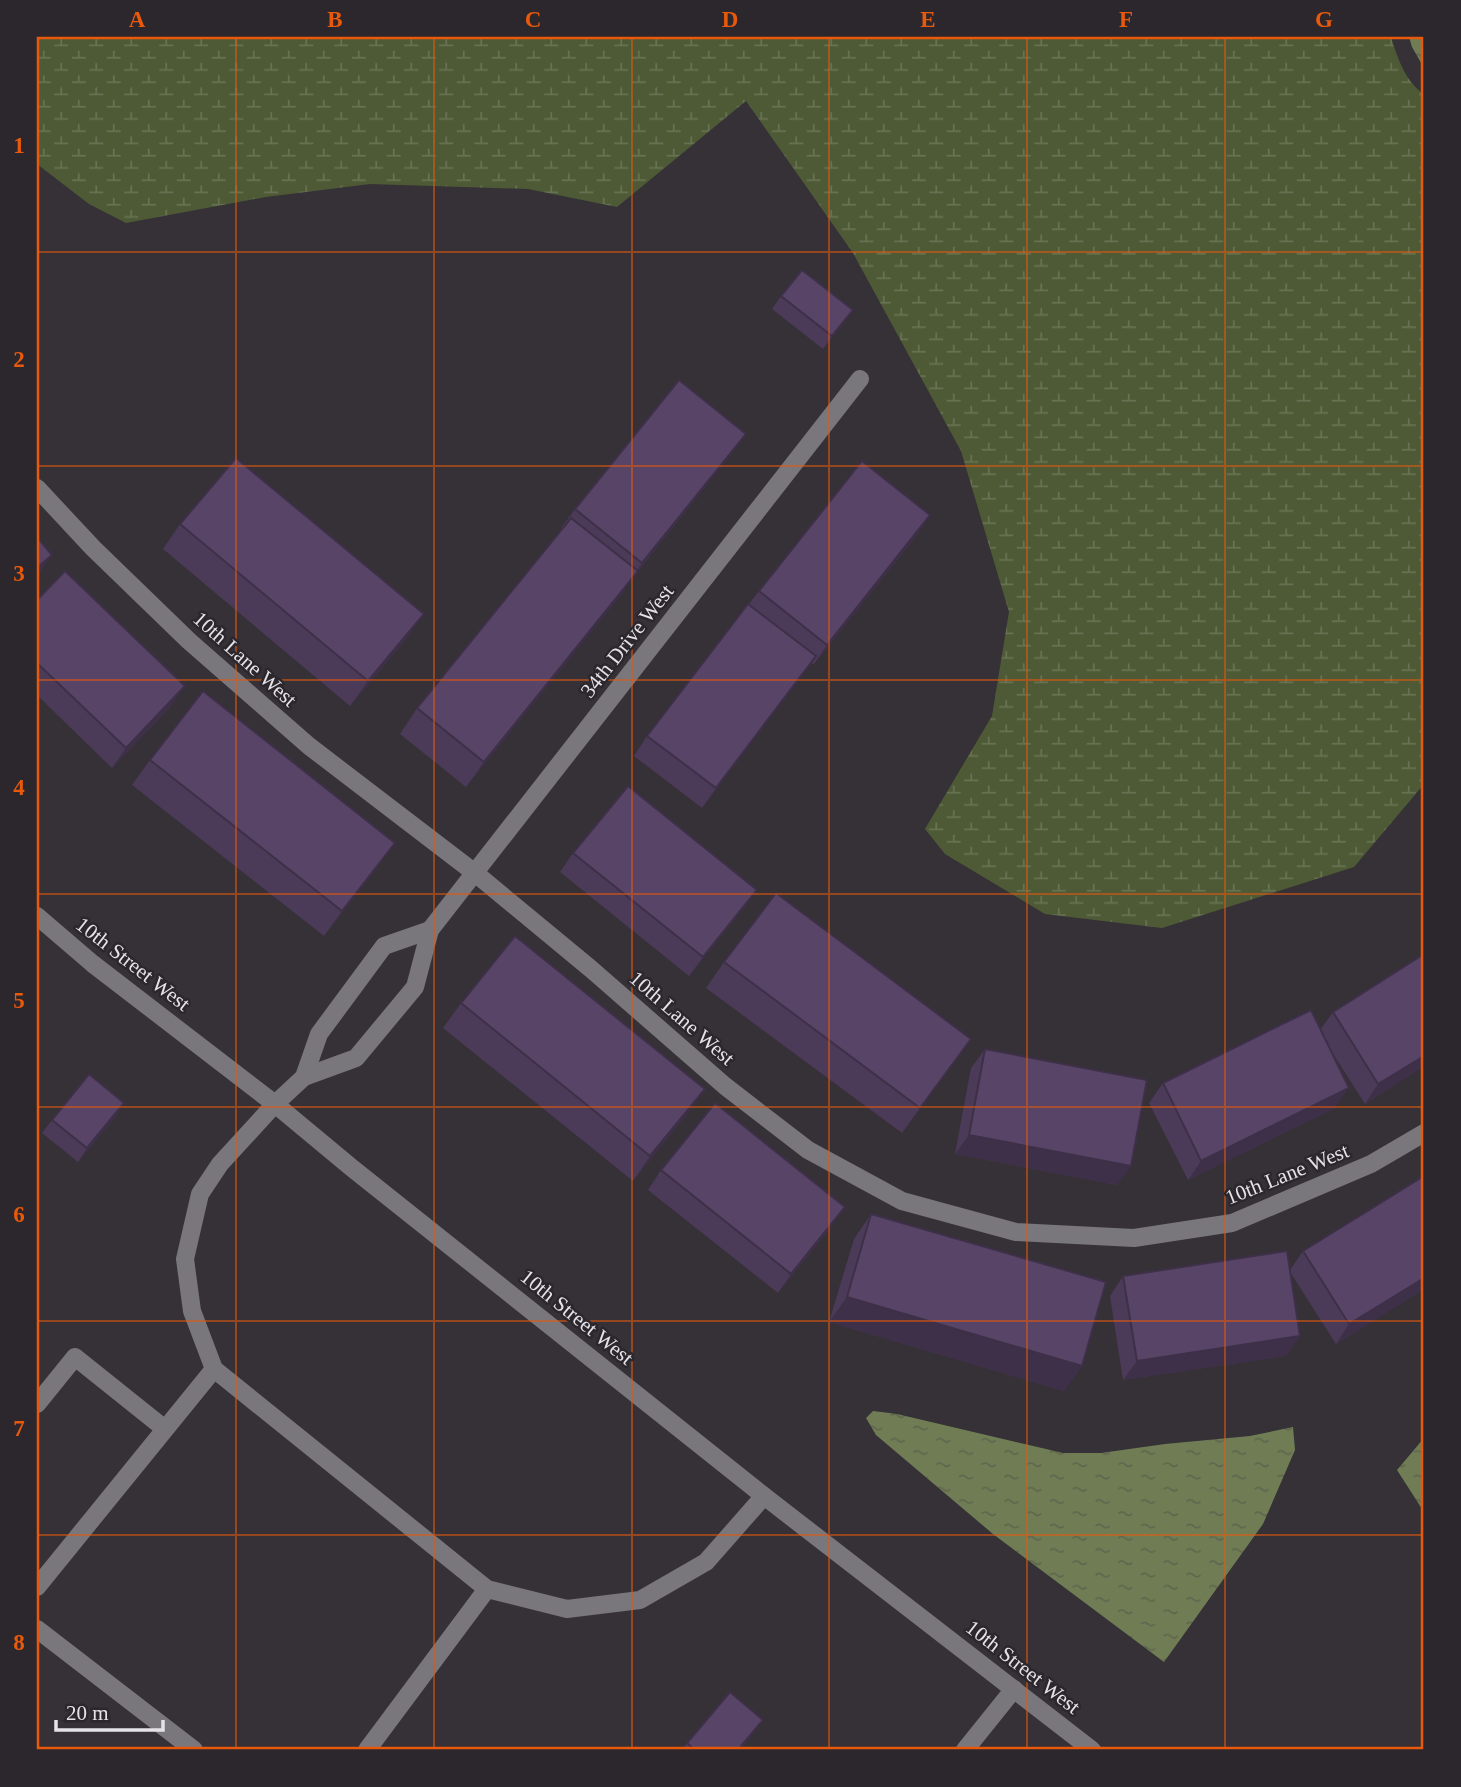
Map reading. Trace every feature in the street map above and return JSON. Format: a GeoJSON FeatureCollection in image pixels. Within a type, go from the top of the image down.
{"type":"FeatureCollection","features":[{"type":"Feature","properties":{"kind":"street","name":"34th Drive West"},"geometry":{"type":"LineString","coordinates":[[214,1369],[192,1311],[185,1259],[200,1194],[220,1164],[275,1104],[304,1077],[356,1058],[415,987],[430,930],[860,379]]}},
{"type":"Feature","properties":{"kind":"street","name":"10th Lane West"},"geometry":{"type":"LineString","coordinates":[[37,488],[93,548],[199,650],[310,746],[475,873],[726,1086],[808,1150],[902,1201],[1016,1233],[1134,1238],[1232,1223],[1371,1164],[1424,1133]]}},
{"type":"Feature","properties":{"kind":"street","name":"10th Street West"},"geometry":{"type":"LineString","coordinates":[[37,916],[93,964],[275,1104],[764,1496],[1092,1750]]}},
{"type":"Feature","properties":{"kind":"street","name":"34th Drive West"},"geometry":{"type":"LineString","coordinates":[[304,1077],[319,1034],[384,946],[430,930]]}},
{"type":"Feature","properties":{"kind":"street"},"geometry":{"type":"LineString","coordinates":[[37,1404],[75,1357],[165,1429]]}},
{"type":"Feature","properties":{"kind":"street"},"geometry":{"type":"LineString","coordinates":[[37,1587],[214,1369],[488,1589],[567,1609],[640,1600],[706,1562],[764,1496]]}},
{"type":"Feature","properties":{"kind":"street"},"geometry":{"type":"LineString","coordinates":[[367,1750],[488,1589]]}},
{"type":"Feature","properties":{"kind":"street"},"geometry":{"type":"LineString","coordinates":[[37,1629],[194,1750]]}},
{"type":"Feature","properties":{"kind":"street"},"geometry":{"type":"LineString","coordinates":[[965,1750],[1014,1689]]}},
{"type":"Feature","properties":{"kind":"green space"},"geometry":{"type":"Polygon","coordinates":[[[37,37],[1391,37],[1407,76],[1424,94],[1424,784],[1354,867],[1162,928],[1045,914],[945,854],[925,829],[992,716],[1009,612],[961,451],[853,253],[746,101],[617,207],[528,189],[370,184],[266,197],[126,223],[89,204],[37,164],[37,37]]]}},
{"type":"Feature","properties":{"kind":"water"},"geometry":{"type":"Polygon","coordinates":[[[1409,37],[1424,37],[1424,68],[1412,47],[1409,37]]]}},
{"type":"Feature","properties":{"kind":"water"},"geometry":{"type":"Polygon","coordinates":[[[873,1411],[897,1414],[1063,1453],[1101,1453],[1250,1436],[1293,1427],[1295,1450],[1263,1524],[1164,1662],[993,1534],[876,1435],[866,1418],[873,1411]]]}},
{"type":"Feature","properties":{"kind":"water"},"geometry":{"type":"Polygon","coordinates":[[[1424,1438],[1424,1512],[1397,1470],[1424,1438]]]}},
{"type":"Feature","properties":{"kind":"building"},"geometry":{"type":"Polygon","coordinates":[[[802,270],[853,310],[832,336],[781,296],[802,270]]]}},
{"type":"Feature","properties":{"kind":"building"},"geometry":{"type":"Polygon","coordinates":[[[679,380],[746,434],[642,563],[575,509],[679,380]]]}},
{"type":"Feature","properties":{"kind":"building"},"geometry":{"type":"Polygon","coordinates":[[[236,458],[424,614],[368,681],[180,524],[236,458]]]}},
{"type":"Feature","properties":{"kind":"building"},"geometry":{"type":"Polygon","coordinates":[[[862,461],[930,515],[827,645],[759,591],[862,461]]]}},
{"type":"Feature","properties":{"kind":"building"},"geometry":{"type":"Polygon","coordinates":[[[571,518],[638,571],[484,762],[417,708],[571,518]]]}},
{"type":"Feature","properties":{"kind":"building"},"geometry":{"type":"Polygon","coordinates":[[[37,537],[52,555],[37,568],[37,537]]]}},
{"type":"Feature","properties":{"kind":"building"},"geometry":{"type":"Polygon","coordinates":[[[65,571],[185,686],[126,748],[37,663],[37,600],[65,571]]]}},
{"type":"Feature","properties":{"kind":"building"},"geometry":{"type":"Polygon","coordinates":[[[748,604],[816,656],[716,788],[647,736],[748,604]]]}},
{"type":"Feature","properties":{"kind":"building"},"geometry":{"type":"Polygon","coordinates":[[[203,691],[395,843],[342,911],[150,760],[203,691]]]}},
{"type":"Feature","properties":{"kind":"building"},"geometry":{"type":"Polygon","coordinates":[[[628,786],[757,890],[703,957],[573,853],[628,786]]]}},
{"type":"Feature","properties":{"kind":"building"},"geometry":{"type":"Polygon","coordinates":[[[776,893],[971,1039],[920,1108],[724,962],[776,893]]]}},
{"type":"Feature","properties":{"kind":"building"},"geometry":{"type":"Polygon","coordinates":[[[515,936],[705,1089],[650,1156],[461,1003],[515,936]]]}},
{"type":"Feature","properties":{"kind":"building"},"geometry":{"type":"Polygon","coordinates":[[[1424,954],[1424,1056],[1378,1084],[1333,1012],[1424,954]]]}},
{"type":"Feature","properties":{"kind":"building"},"geometry":{"type":"Polygon","coordinates":[[[1311,1010],[1349,1088],[1201,1161],[1163,1083],[1311,1010]]]}},
{"type":"Feature","properties":{"kind":"building"},"geometry":{"type":"Polygon","coordinates":[[[985,1049],[1147,1080],[1131,1166],[969,1135],[985,1049]]]}},
{"type":"Feature","properties":{"kind":"building"},"geometry":{"type":"Polygon","coordinates":[[[89,1074],[124,1103],[87,1148],[52,1120],[89,1074]]]}},
{"type":"Feature","properties":{"kind":"building"},"geometry":{"type":"Polygon","coordinates":[[[715,1103],[845,1207],[791,1274],[661,1170],[715,1103]]]}},
{"type":"Feature","properties":{"kind":"building"},"geometry":{"type":"Polygon","coordinates":[[[1424,1176],[1424,1278],[1349,1324],[1303,1251],[1424,1176]]]}},
{"type":"Feature","properties":{"kind":"building"},"geometry":{"type":"Polygon","coordinates":[[[871,1214],[1106,1282],[1082,1366],[847,1297],[871,1214]]]}},
{"type":"Feature","properties":{"kind":"building"},"geometry":{"type":"Polygon","coordinates":[[[1287,1251],[1300,1336],[1137,1361],[1123,1276],[1287,1251]]]}},
{"type":"Feature","properties":{"kind":"building"},"geometry":{"type":"Polygon","coordinates":[[[730,1692],[763,1720],[741,1746],[746,1750],[695,1750],[687,1743],[730,1692]]]}}]}
